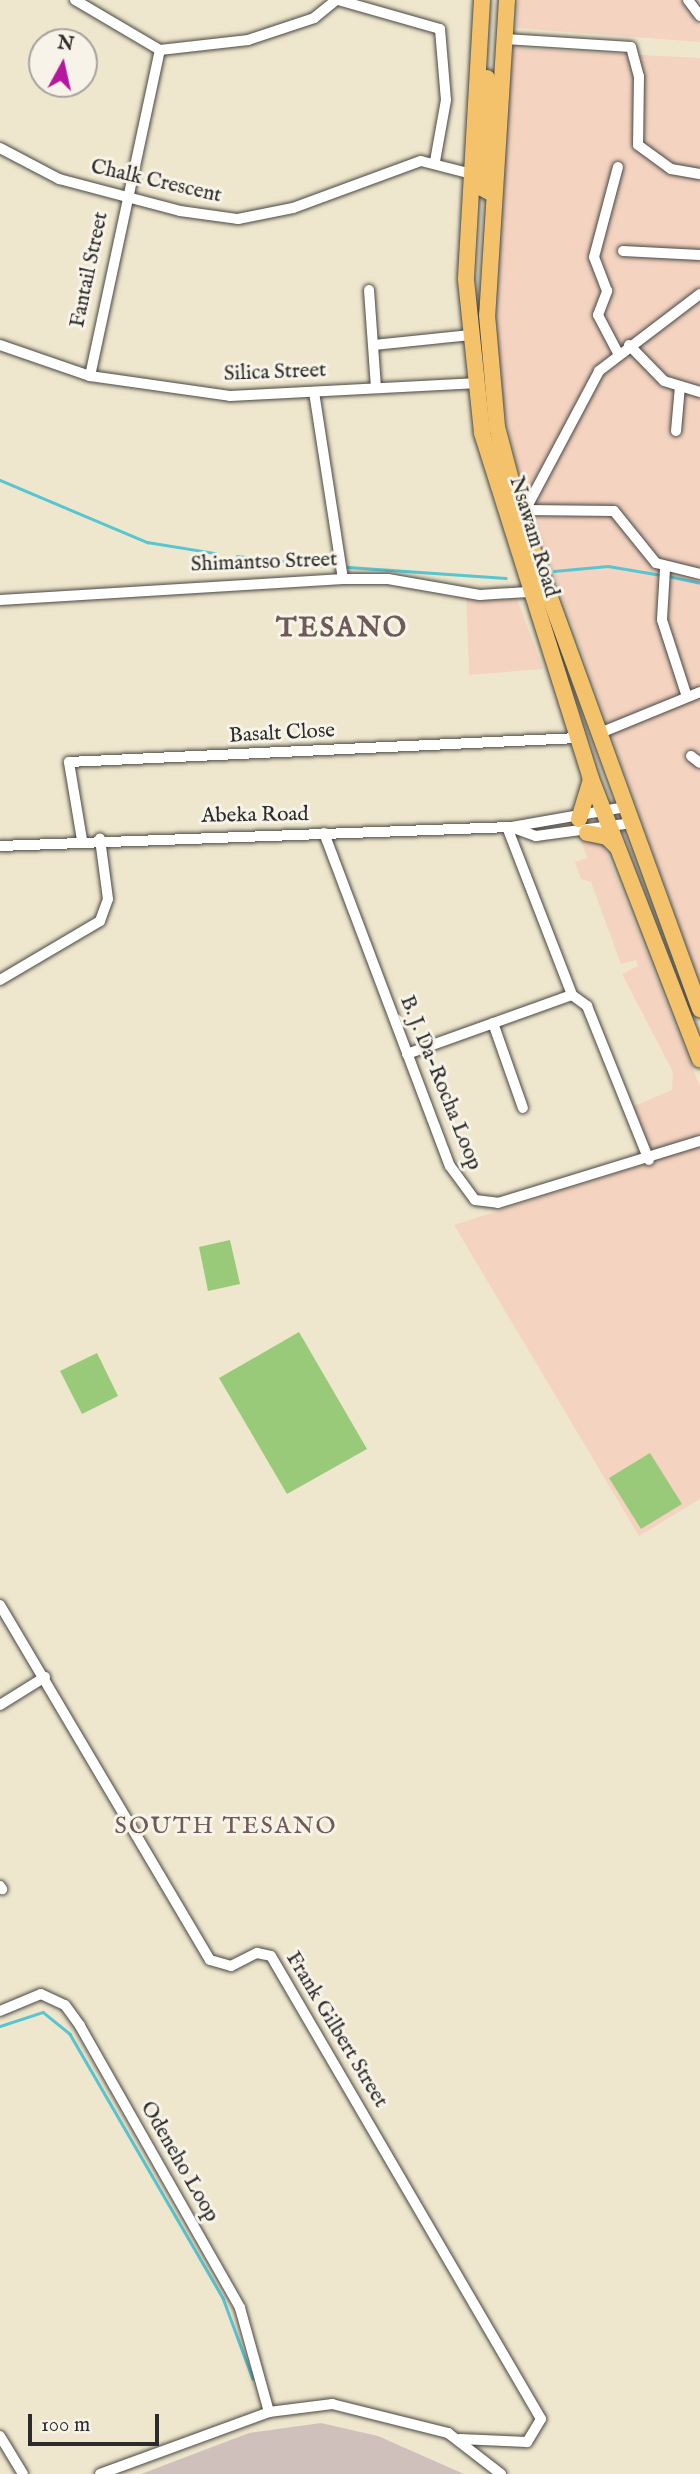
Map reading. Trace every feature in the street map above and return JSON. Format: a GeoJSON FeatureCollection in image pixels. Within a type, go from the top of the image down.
{"type":"FeatureCollection","features":[{"type":"Feature","properties":{"kind":"highway","name":"Nsawam Road"},"geometry":{"type":"LineString","coordinates":[[482,0],[468,173],[470,335],[474,383],[494,484],[590,776],[700,1059]]}},
{"type":"Feature","properties":{"kind":"highway","name":"Nsawam Road"},"geometry":{"type":"LineString","coordinates":[[508,0],[493,194],[490,386],[524,514],[700,1009]]}},
{"type":"Feature","properties":{"kind":"highway"},"geometry":{"type":"LineString","coordinates":[[479,42],[487,64],[482,188],[493,194]]}},
{"type":"Feature","properties":{"kind":"highway"},"geometry":{"type":"LineString","coordinates":[[590,776],[589,800],[583,826],[607,837],[616,846]]}},
{"type":"Feature","properties":{"kind":"street"},"geometry":{"type":"LineString","coordinates":[[75,0],[160,50],[247,40],[314,18],[337,0],[440,29],[446,100],[435,161]]}},
{"type":"Feature","properties":{"kind":"street"},"geometry":{"type":"LineString","coordinates":[[688,0],[700,16]]}},
{"type":"Feature","properties":{"kind":"street"},"geometry":{"type":"LineString","coordinates":[[505,39],[621,44],[636,57],[638,145],[671,169],[700,174]]}},
{"type":"Feature","properties":{"kind":"street","name":"Fantail Street"},"geometry":{"type":"LineString","coordinates":[[90,376],[125,195],[160,50]]}},
{"type":"Feature","properties":{"kind":"street","name":"Chalk Crescent"},"geometry":{"type":"LineString","coordinates":[[0,148],[59,179],[238,219],[293,208],[405,164],[435,161],[468,173]]}},
{"type":"Feature","properties":{"kind":"street"},"geometry":{"type":"LineString","coordinates":[[618,167],[594,257],[607,291],[598,315],[618,353]]}},
{"type":"Feature","properties":{"kind":"street"},"geometry":{"type":"LineString","coordinates":[[623,251],[700,255]]}},
{"type":"Feature","properties":{"kind":"street"},"geometry":{"type":"LineString","coordinates":[[369,289],[376,387]]}},
{"type":"Feature","properties":{"kind":"street"},"geometry":{"type":"LineString","coordinates":[[524,514],[589,384],[618,353],[700,294]]}},
{"type":"Feature","properties":{"kind":"street"},"geometry":{"type":"LineString","coordinates":[[374,345],[470,335]]}},
{"type":"Feature","properties":{"kind":"street","name":"Silica Street"},"geometry":{"type":"LineString","coordinates":[[0,345],[90,376],[230,397],[474,383]]}},
{"type":"Feature","properties":{"kind":"street"},"geometry":{"type":"LineString","coordinates":[[628,345],[659,377],[700,392]]}},
{"type":"Feature","properties":{"kind":"street"},"geometry":{"type":"LineString","coordinates":[[676,431],[680,386]]}},
{"type":"Feature","properties":{"kind":"street"},"geometry":{"type":"LineString","coordinates":[[314,392],[343,570]]}},
{"type":"Feature","properties":{"kind":"street"},"geometry":{"type":"LineString","coordinates":[[524,514],[602,508],[624,519],[665,569],[700,574]]}},
{"type":"Feature","properties":{"kind":"street"},"geometry":{"type":"LineString","coordinates":[[665,569],[662,620],[687,697]]}},
{"type":"Feature","properties":{"kind":"street","name":"Shimantso Street"},"geometry":{"type":"LineString","coordinates":[[0,600],[343,570],[480,595],[528,592]]}},
{"type":"Feature","properties":{"kind":"street"},"geometry":{"type":"LineString","coordinates":[[600,733],[700,692]]}},
{"type":"Feature","properties":{"kind":"street","name":"Basalt Close"},"geometry":{"type":"LineString","coordinates":[[82,840],[69,762],[577,737]]}},
{"type":"Feature","properties":{"kind":"street","name":"Abeka Road"},"geometry":{"type":"LineString","coordinates":[[0,846],[100,839],[509,827],[536,836],[629,815]]}},
{"type":"Feature","properties":{"kind":"street","name":"Abeka Road"},"geometry":{"type":"LineString","coordinates":[[607,821],[629,815]]}},
{"type":"Feature","properties":{"kind":"street"},"geometry":{"type":"LineString","coordinates":[[509,827],[572,995],[587,1006],[649,1160]]}},
{"type":"Feature","properties":{"kind":"street","name":"B. J. Da-Rocha Loop"},"geometry":{"type":"LineString","coordinates":[[324,834],[450,1166],[475,1200],[498,1203],[649,1160],[700,1141]]}},
{"type":"Feature","properties":{"kind":"street"},"geometry":{"type":"LineString","coordinates":[[0,980],[100,921],[108,899],[100,839]]}},
{"type":"Feature","properties":{"kind":"street"},"geometry":{"type":"LineString","coordinates":[[407,1054],[572,995]]}},
{"type":"Feature","properties":{"kind":"street"},"geometry":{"type":"LineString","coordinates":[[493,1023],[523,1108]]}},
{"type":"Feature","properties":{"kind":"street","name":"Frank Gilbert Street"},"geometry":{"type":"LineString","coordinates":[[0,1605],[210,1960],[231,1966],[257,1953],[271,1956],[541,2419],[527,2442],[460,2439]]}},
{"type":"Feature","properties":{"kind":"street"},"geometry":{"type":"LineString","coordinates":[[0,1704],[45,1677]]}},
{"type":"Feature","properties":{"kind":"street","name":"Odeneho Loop"},"geometry":{"type":"LineString","coordinates":[[0,2011],[41,1994],[65,2006],[80,2026],[240,2308],[269,2412]]}},
{"type":"Feature","properties":{"kind":"street"},"geometry":{"type":"LineString","coordinates":[[100,2474],[269,2412],[332,2404],[407,2419],[460,2439],[501,2474]]}},
{"type":"Feature","properties":{"kind":"street"},"geometry":{"type":"LineString","coordinates":[[0,2436],[23,2474]]}},
{"type":"Feature","properties":{"kind":"shaded area"},"geometry":{"type":"Polygon","coordinates":[[[518,0],[683,0],[700,26],[700,42],[517,28],[518,0]]]}},
{"type":"Feature","properties":{"kind":"shaded area"},"geometry":{"type":"Polygon","coordinates":[[[511,48],[700,58],[700,983],[522,484],[501,398],[493,326],[511,48]]]}},
{"type":"Feature","properties":{"kind":"shaded area"},"geometry":{"type":"Polygon","coordinates":[[[466,589],[514,591],[543,669],[469,675],[466,589]]]}},
{"type":"Feature","properties":{"kind":"shaded area"},"geometry":{"type":"Polygon","coordinates":[[[600,836],[700,1087],[700,1499],[639,1536],[454,1225],[652,1162],[632,1107],[672,1090],[673,1072],[622,974],[638,966],[636,960],[621,964],[591,882],[581,879],[575,862],[587,858],[581,840],[600,836]]]}},
{"type":"Feature","properties":{"kind":"shaded area"},"geometry":{"type":"Polygon","coordinates":[[[321,2423],[378,2436],[464,2474],[141,2474],[249,2433],[321,2423]]]}},
{"type":"Feature","properties":{"kind":"green space"},"geometry":{"type":"Polygon","coordinates":[[[230,1240],[240,1284],[208,1291],[199,1247],[230,1240]]]}},
{"type":"Feature","properties":{"kind":"green space"},"geometry":{"type":"Polygon","coordinates":[[[299,1332],[367,1449],[287,1494],[219,1378],[299,1332]]]}},
{"type":"Feature","properties":{"kind":"green space"},"geometry":{"type":"Polygon","coordinates":[[[97,1353],[118,1396],[82,1414],[60,1371],[97,1353]]]}},
{"type":"Feature","properties":{"kind":"green space"},"geometry":{"type":"Polygon","coordinates":[[[650,1453],[682,1504],[641,1529],[609,1478],[650,1453]]]}},
{"type":"Feature","properties":{"kind":"waterway"},"geometry":{"type":"LineString","coordinates":[[0,480],[147,542],[215,553]]}},
{"type":"Feature","properties":{"kind":"waterway"},"geometry":{"type":"LineString","coordinates":[[237,556],[322,566]]}},
{"type":"Feature","properties":{"kind":"waterway"},"geometry":{"type":"LineString","coordinates":[[554,571],[608,566],[662,575]]}},
{"type":"Feature","properties":{"kind":"waterway"},"geometry":{"type":"LineString","coordinates":[[348,567],[506,578]]}},
{"type":"Feature","properties":{"kind":"waterway"},"geometry":{"type":"LineString","coordinates":[[668,576],[700,583]]}},
{"type":"Feature","properties":{"kind":"waterway"},"geometry":{"type":"LineString","coordinates":[[0,2026],[43,2012],[70,2034],[223,2298],[253,2379]]}},
{"type":"Feature","properties":{"kind":"district","name":"TESANO"},"geometry":{"type":"Point","coordinates":[342,629]}},
{"type":"Feature","properties":{"kind":"district","name":"SOUTH TESANO"},"geometry":{"type":"Point","coordinates":[226,1827]}}]}
